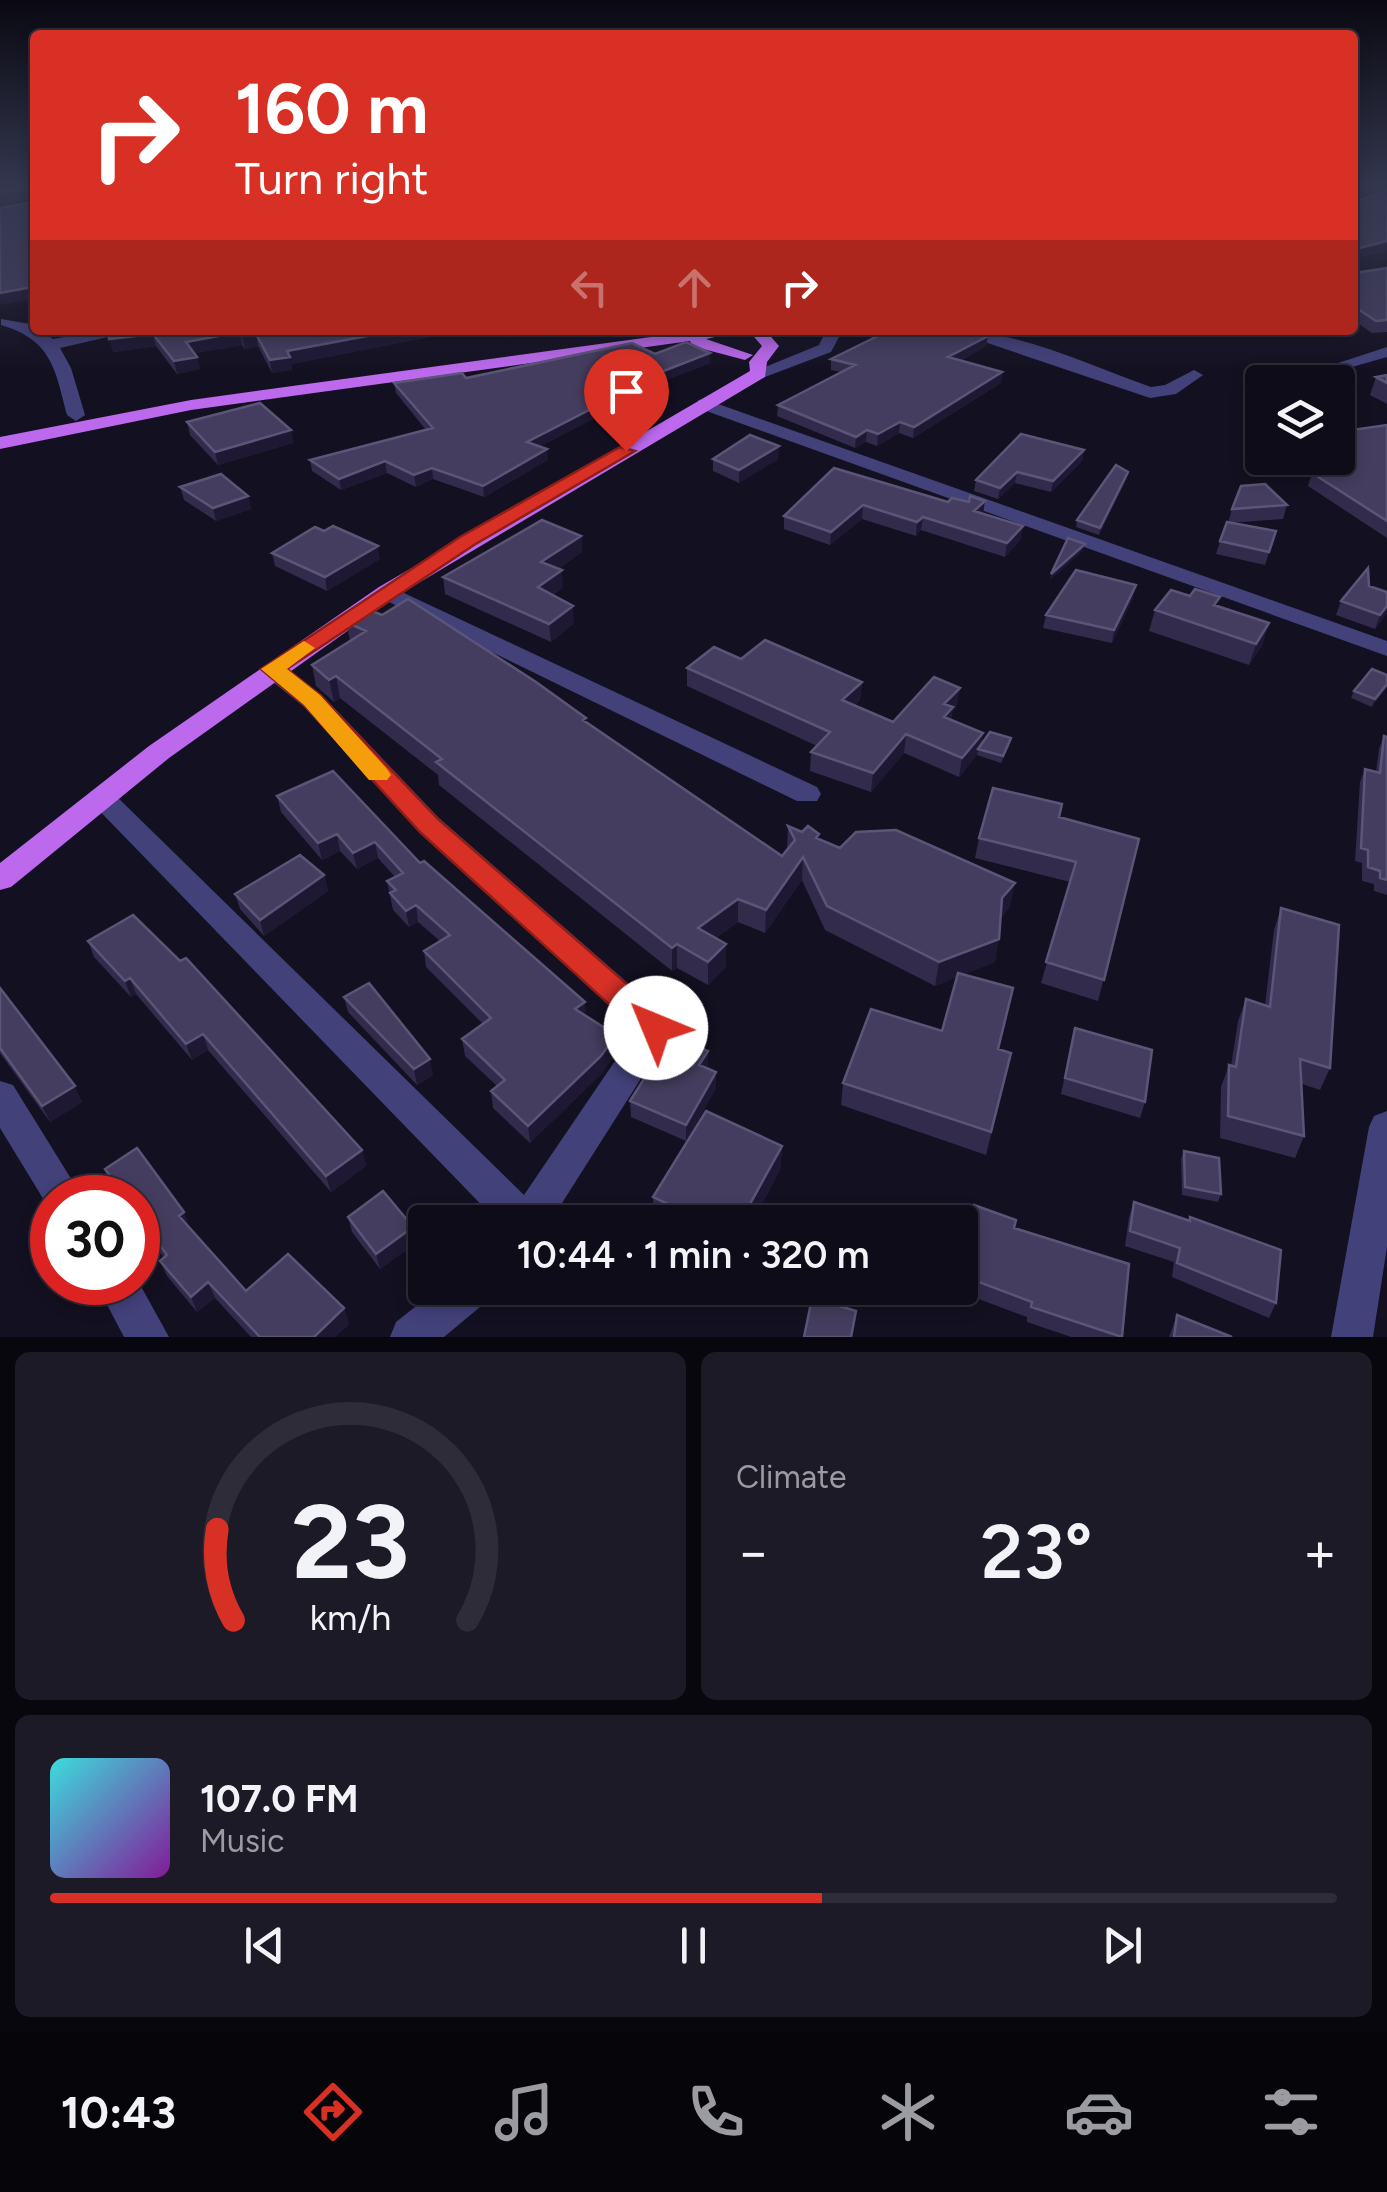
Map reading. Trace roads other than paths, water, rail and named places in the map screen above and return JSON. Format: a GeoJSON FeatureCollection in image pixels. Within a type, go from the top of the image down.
{"type":"FeatureCollection","features":[{"type":"Feature","properties":{"kind":"main road"},"geometry":{"type":"LineString","coordinates":[[0,431],[76,415],[672,335],[758,359]]}},
{"type":"Feature","properties":{"kind":"main road"},"geometry":{"type":"LineString","coordinates":[[0,443],[191,405],[672,335]]}},
{"type":"Feature","properties":{"kind":"main road"},"geometry":{"type":"LineString","coordinates":[[741,335],[758,359]]}},
{"type":"Feature","properties":{"kind":"main road"},"geometry":{"type":"LineString","coordinates":[[756,335],[758,359]]}},
{"type":"Feature","properties":{"kind":"main road"},"geometry":{"type":"LineString","coordinates":[[0,879],[272,669],[387,592],[704,404],[784,335]]}},
{"type":"Feature","properties":{"kind":"street"},"geometry":{"type":"LineString","coordinates":[[4,323],[19,318],[27,309]]}},
{"type":"Feature","properties":{"kind":"street"},"geometry":{"type":"LineString","coordinates":[[4,323],[30,328]]}},
{"type":"Feature","properties":{"kind":"street"},"geometry":{"type":"LineString","coordinates":[[41,335],[64,363],[76,415]]}},
{"type":"Feature","properties":{"kind":"street"},"geometry":{"type":"LineString","coordinates":[[52,344],[102,335]]}},
{"type":"Feature","properties":{"kind":"street"},"geometry":{"type":"LineString","coordinates":[[758,359],[825,348],[829,335]]}},
{"type":"Feature","properties":{"kind":"street"},"geometry":{"type":"LineString","coordinates":[[980,335],[1150,393],[1170,390],[1194,375]]}},
{"type":"Feature","properties":{"kind":"street"},"geometry":{"type":"LineString","coordinates":[[1342,365],[1387,352]]}},
{"type":"Feature","properties":{"kind":"street"},"geometry":{"type":"LineString","coordinates":[[704,404],[1387,648]]}},
{"type":"Feature","properties":{"kind":"street"},"geometry":{"type":"LineString","coordinates":[[387,592],[807,794]]}},
{"type":"Feature","properties":{"kind":"street"},"geometry":{"type":"LineString","coordinates":[[272,669],[312,700],[429,826],[656,1028],[625,1082],[538,1205]]}},
{"type":"Feature","properties":{"kind":"street"},"geometry":{"type":"LineString","coordinates":[[101,798],[509,1205]]}},
{"type":"Feature","properties":{"kind":"street"},"geometry":{"type":"LineString","coordinates":[[0,1096],[50,1175]]}},
{"type":"Feature","properties":{"kind":"street"},"geometry":{"type":"LineString","coordinates":[[1352,1337],[1387,1127]]}},
{"type":"Feature","properties":{"kind":"street"},"geometry":{"type":"LineString","coordinates":[[129,1305],[148,1337]]}},
{"type":"Feature","properties":{"kind":"street"},"geometry":{"type":"LineString","coordinates":[[412,1337],[451,1305]]}}]}
